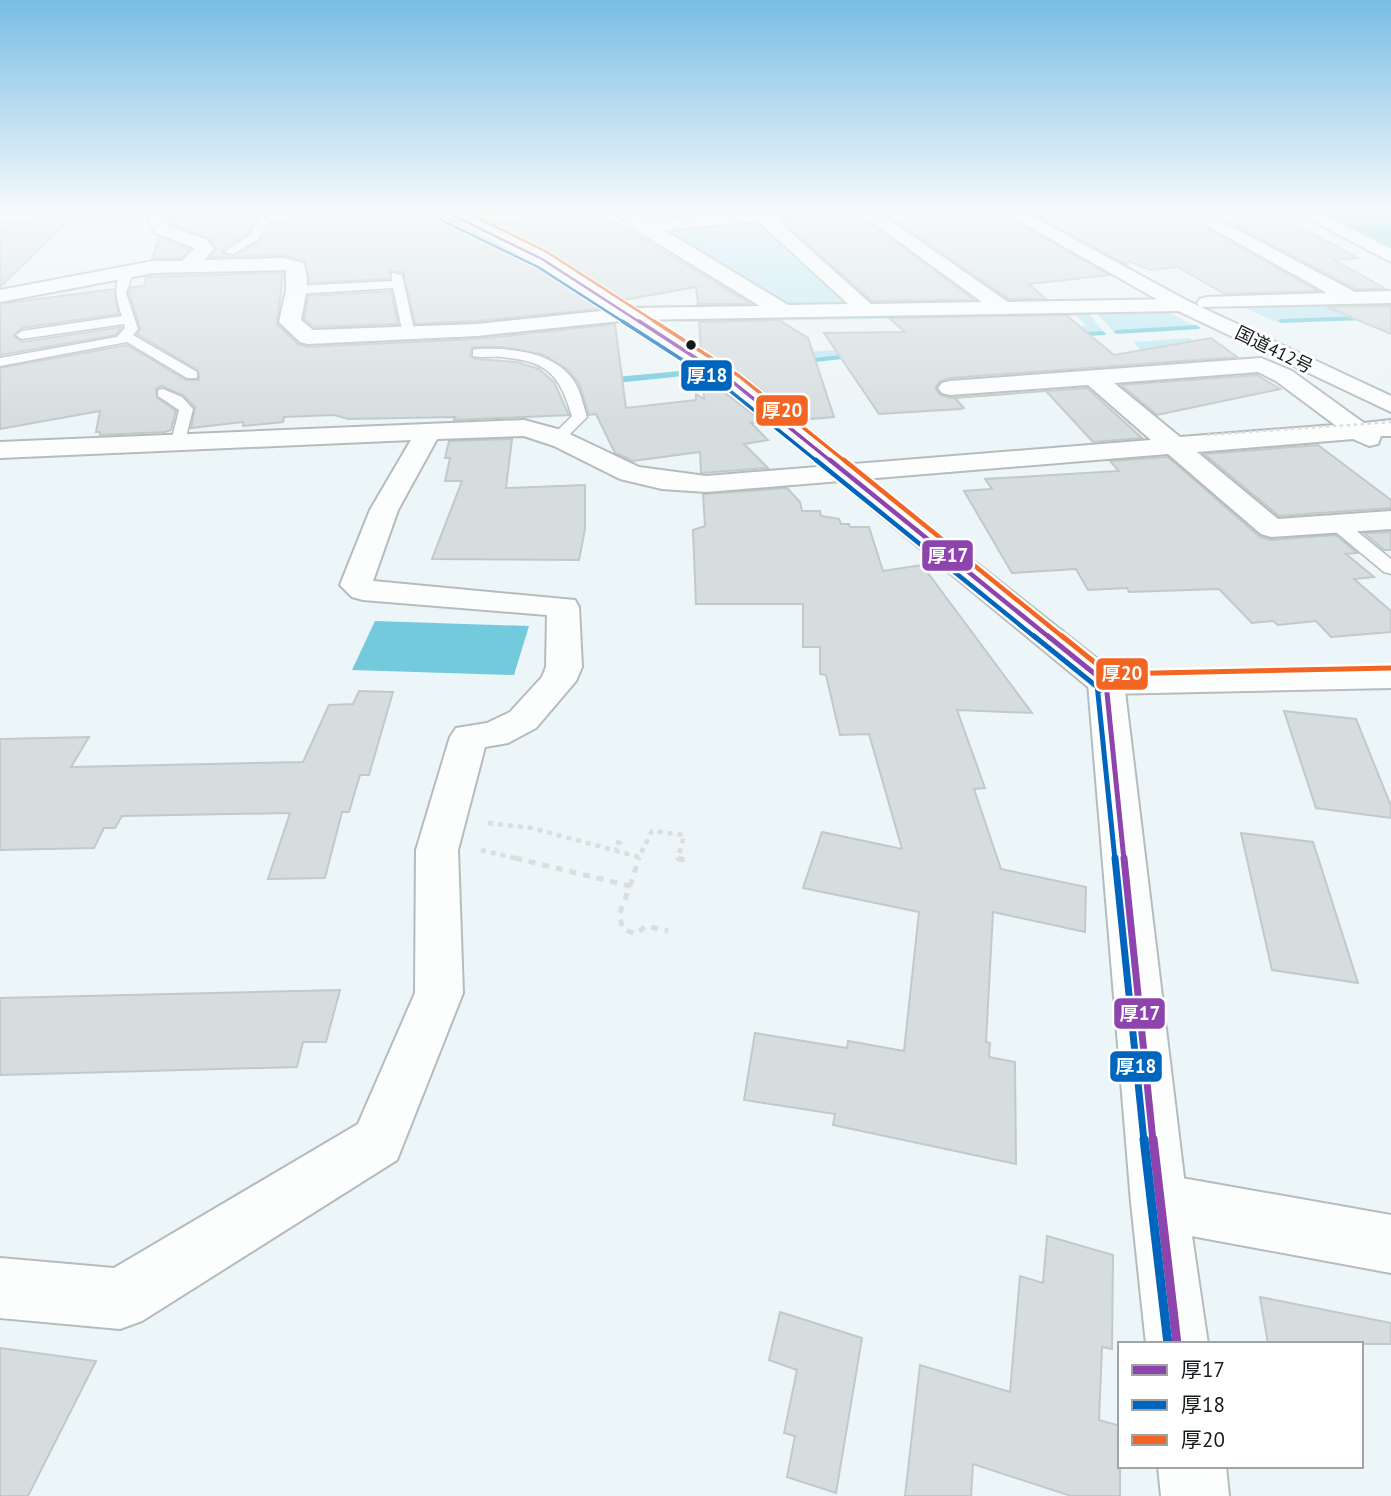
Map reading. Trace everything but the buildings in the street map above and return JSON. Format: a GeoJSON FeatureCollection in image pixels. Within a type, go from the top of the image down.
{"type":"FeatureCollection","features":[{"type":"Feature","properties":{"kind":"main road"},"geometry":{"type":"LineString","coordinates":[[0,296],[73,282]]}},
{"type":"Feature","properties":{"kind":"main road"},"geometry":{"type":"LineString","coordinates":[[296,282],[290,322],[308,337],[477,330],[630,314],[1181,305]]}},
{"type":"Feature","properties":{"kind":"main road"},"geometry":{"type":"LineString","coordinates":[[579,282],[714,369],[849,473],[1106,683],[1391,677]]}},
{"type":"Feature","properties":{"kind":"main road"},"geometry":{"type":"LineString","coordinates":[[734,282],[781,310]]}},
{"type":"Feature","properties":{"kind":"main road"},"geometry":{"type":"LineString","coordinates":[[835,282],[865,309]]}},
{"type":"Feature","properties":{"kind":"main road"},"geometry":{"type":"LineString","coordinates":[[966,282],[1002,307]]}},
{"type":"Feature","properties":{"kind":"main road","name":"国道412号"},"geometry":{"type":"LineString","coordinates":[[1139,282],[1181,305],[1391,405]]}},
{"type":"Feature","properties":{"kind":"main road","name":"国道412号"},"geometry":{"type":"LineString","coordinates":[[1166,282],[1391,388]]}},
{"type":"Feature","properties":{"kind":"main road"},"geometry":{"type":"LineString","coordinates":[[1321,282],[1351,298]]}},
{"type":"Feature","properties":{"kind":"main road"},"geometry":{"type":"LineString","coordinates":[[1207,303],[1391,297]]}},
{"type":"Feature","properties":{"kind":"main road"},"geometry":{"type":"LineString","coordinates":[[950,388],[1261,365],[1284,376],[1391,453]]}},
{"type":"Feature","properties":{"kind":"main road"},"geometry":{"type":"LineString","coordinates":[[1094,377],[1271,528],[1391,520]]}},
{"type":"Feature","properties":{"kind":"main road"},"geometry":{"type":"LineString","coordinates":[[0,450],[524,428],[559,437],[620,470],[663,480],[706,484],[1391,428]]}},
{"type":"Feature","properties":{"kind":"main road"},"geometry":{"type":"LineString","coordinates":[[0,1288],[120,1299],[378,1142],[439,993],[437,850],[469,737],[495,734],[523,720],[558,681],[564,667],[563,607],[363,590],[356,585],[384,510],[429,431]]}},
{"type":"Feature","properties":{"kind":"main road"},"geometry":{"type":"LineString","coordinates":[[1106,683],[1159,1202],[1177,1342]]}},
{"type":"Feature","properties":{"kind":"main road"},"geometry":{"type":"LineString","coordinates":[[1159,1202],[1391,1244]]}},
{"type":"Feature","properties":{"kind":"main road"},"geometry":{"type":"LineString","coordinates":[[1192,1468],[1195,1496]]}},
{"type":"Feature","properties":{"kind":"lane"},"geometry":{"type":"LineString","coordinates":[[0,362],[121,340],[132,330],[120,293],[124,282]]}},
{"type":"Feature","properties":{"kind":"lane"},"geometry":{"type":"LineString","coordinates":[[296,290],[370,282]]}},
{"type":"Feature","properties":{"kind":"lane"},"geometry":{"type":"LineString","coordinates":[[397,282],[409,334]]}},
{"type":"Feature","properties":{"kind":"lane"},"geometry":{"type":"LineString","coordinates":[[22,335],[129,319]]}},
{"type":"Feature","properties":{"kind":"lane"},"geometry":{"type":"LineString","coordinates":[[127,335],[192,375]]}},
{"type":"Feature","properties":{"kind":"lane"},"geometry":{"type":"LineString","coordinates":[[478,353],[526,357],[550,368],[567,381],[580,417],[559,437]]}},
{"type":"Feature","properties":{"kind":"lane"},"geometry":{"type":"LineString","coordinates":[[163,393],[177,400],[186,410],[179,442]]}},
{"type":"Feature","properties":{"kind":"lane"},"geometry":{"type":"LineString","coordinates":[[1337,524],[1391,568]]}},
{"type":"Feature","properties":{"kind":"path"},"geometry":{"type":"LineString","coordinates":[[127,335],[166,337],[256,327]]}},
{"type":"Feature","properties":{"kind":"path"},"geometry":{"type":"LineString","coordinates":[[1207,435],[1391,422]]}},
{"type":"Feature","properties":{"kind":"path"},"geometry":{"type":"LineString","coordinates":[[442,829],[532,828],[639,857]]}},
{"type":"Feature","properties":{"kind":"path"},"geometry":{"type":"LineString","coordinates":[[442,829],[630,886]]}},
{"type":"Feature","properties":{"kind":"path"},"geometry":{"type":"LineString","coordinates":[[668,931],[646,926],[636,934],[623,929],[620,915],[639,857],[652,831],[684,835],[678,859],[688,861]]}},
{"type":"Feature","properties":{"kind":"path"},"geometry":{"type":"LineString","coordinates":[[616,842],[620,843],[616,850]]}},
{"type":"Feature","properties":{"kind":"shaded area"},"geometry":{"type":"Polygon","coordinates":[[[745,282],[824,282],[846,302],[838,305],[791,306],[745,282]]]}},
{"type":"Feature","properties":{"kind":"shaded area"},"geometry":{"type":"Polygon","coordinates":[[[1391,302],[1391,316],[1274,321],[1245,308],[1245,306],[1391,302]]]}},
{"type":"Feature","properties":{"kind":"shaded area"},"geometry":{"type":"Polygon","coordinates":[[[1162,309],[1193,325],[1113,331],[1095,311],[1162,309]]]}},
{"type":"Feature","properties":{"kind":"shaded area"},"geometry":{"type":"Polygon","coordinates":[[[1086,310],[1103,331],[999,338],[732,367],[734,359],[1086,326],[1077,316],[683,322],[674,319],[1086,310]]]}},
{"type":"Feature","properties":{"kind":"shaded area"},"geometry":{"type":"Polygon","coordinates":[[[1189,338],[1235,363],[1160,366],[1134,342],[1189,338]]]}},
{"type":"Feature","properties":{"kind":"water"},"geometry":{"type":"Polygon","coordinates":[[[375,621],[529,626],[514,675],[352,670],[375,621]]]}},
{"type":"Feature","properties":{"kind":"waterway"},"geometry":{"type":"LineString","coordinates":[[1281,321],[1391,317]]}},
{"type":"Feature","properties":{"kind":"waterway"},"geometry":{"type":"LineString","coordinates":[[1117,332],[1196,327]]}},
{"type":"Feature","properties":{"kind":"waterway"},"geometry":{"type":"LineString","coordinates":[[1072,335],[1102,333]]}},
{"type":"Feature","properties":{"kind":"waterway"},"geometry":{"type":"LineString","coordinates":[[797,362],[857,355]]}},
{"type":"Feature","properties":{"kind":"waterway"},"geometry":{"type":"LineString","coordinates":[[616,380],[690,373]]}},
{"type":"Feature","properties":{"kind":"transit line","name":"厚18"},"geometry":{"type":"LineString","coordinates":[[561,282],[729,390],[1101,690]]}},
{"type":"Feature","properties":{"kind":"transit line","name":"厚17"},"geometry":{"type":"LineString","coordinates":[[577,282],[734,383],[1106,683]]}},
{"type":"Feature","properties":{"kind":"transit line","name":"厚20"},"geometry":{"type":"LineString","coordinates":[[593,282],[739,376],[1109,674],[1391,668]]}},
{"type":"Feature","properties":{"kind":"transit line","name":"厚17"},"geometry":{"type":"LineString","coordinates":[[1106,683],[1159,1202],[1177,1342]]}},
{"type":"Feature","properties":{"kind":"transit line","name":"厚18"},"geometry":{"type":"LineString","coordinates":[[1097,684],[1150,1203],[1168,1342]]}}]}
